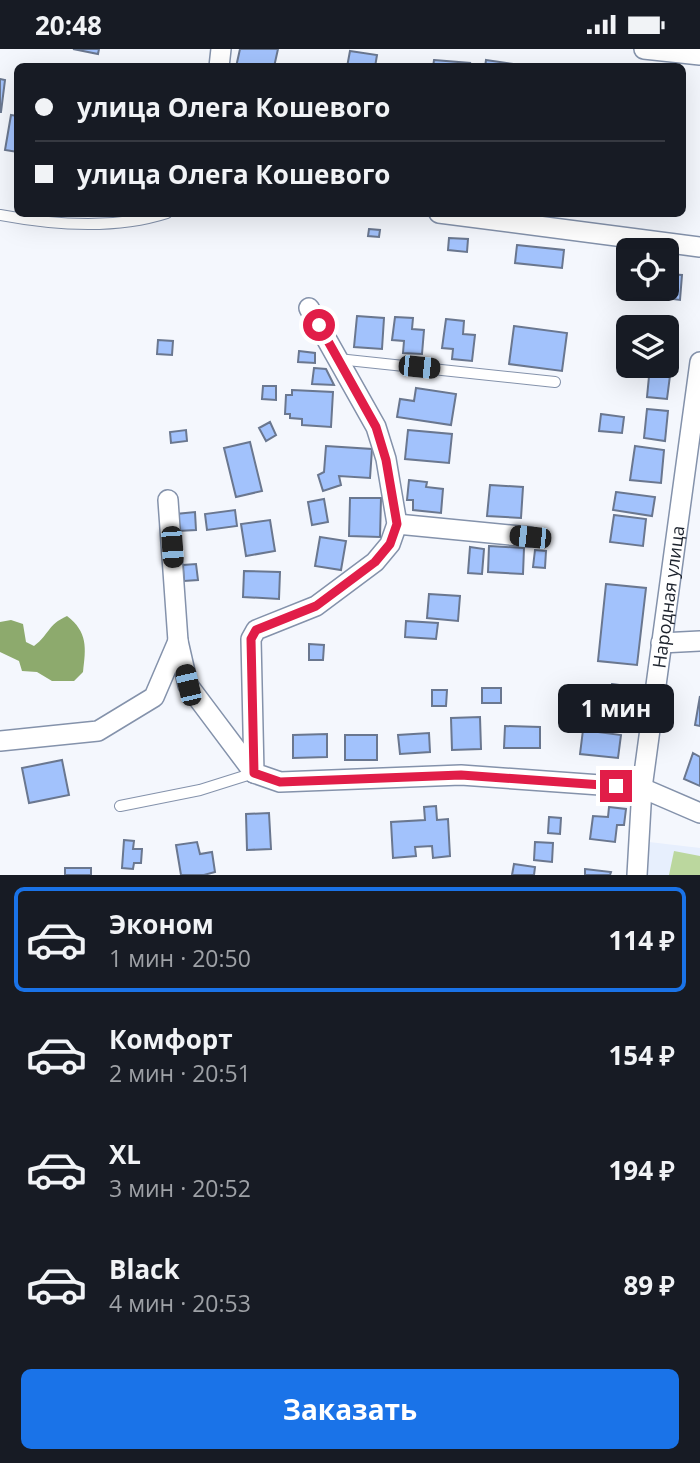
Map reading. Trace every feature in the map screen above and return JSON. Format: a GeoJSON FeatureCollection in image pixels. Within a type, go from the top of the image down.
{"type":"FeatureCollection","features":[{"type":"Feature","properties":{"kind":"street"},"geometry":{"type":"LineString","coordinates":[[644,49],[700,55]]}},
{"type":"Feature","properties":{"kind":"street"},"geometry":{"type":"LineString","coordinates":[[470,217],[700,247]]}},
{"type":"Feature","properties":{"kind":"street"},"geometry":{"type":"LineString","coordinates":[[254,773],[251,639],[256,630],[316,606],[375,562],[390,544],[397,524],[386,460],[376,427],[309,308]]}},
{"type":"Feature","properties":{"kind":"street","name":"Народная улица"},"geometry":{"type":"LineString","coordinates":[[637,875],[642,788],[700,362]]}},
{"type":"Feature","properties":{"kind":"street"},"geometry":{"type":"LineString","coordinates":[[168,500],[178,641],[188,685],[254,773],[280,782],[461,775],[642,788],[700,813]]}},
{"type":"Feature","properties":{"kind":"street"},"geometry":{"type":"LineString","coordinates":[[397,524],[530,537]]}},
{"type":"Feature","properties":{"kind":"street"},"geometry":{"type":"LineString","coordinates":[[0,741],[98,731],[154,697],[178,641]]}},
{"type":"Feature","properties":{"kind":"street"},"geometry":{"type":"LineString","coordinates":[[661,643],[700,641]]}},
{"type":"Feature","properties":{"kind":"lane"},"geometry":{"type":"LineString","coordinates":[[0,215],[42,223],[102,223],[155,217]]}},
{"type":"Feature","properties":{"kind":"lane"},"geometry":{"type":"LineString","coordinates":[[338,359],[555,382]]}},
{"type":"Feature","properties":{"kind":"lane"},"geometry":{"type":"LineString","coordinates":[[120,806],[200,790],[254,773]]}},
{"type":"Feature","properties":{"kind":"shaded area"},"geometry":{"type":"Polygon","coordinates":[[[67,616],[79,628],[85,648],[83,672],[74,681],[52,681],[37,672],[22,671],[19,661],[0,652],[0,622],[11,620],[23,624],[26,642],[34,646],[52,626],[67,616]]]}},
{"type":"Feature","properties":{"kind":"shaded area"},"geometry":{"type":"Polygon","coordinates":[[[649,842],[700,848],[700,875],[648,875],[649,842]]]}},
{"type":"Feature","properties":{"kind":"shaded area"},"geometry":{"type":"Polygon","coordinates":[[[674,851],[700,856],[700,875],[669,875],[674,851]]]}},
{"type":"Feature","properties":{"kind":"building"},"geometry":{"type":"Polygon","coordinates":[[[73,49],[99,49],[98,54],[73,49]]]}},
{"type":"Feature","properties":{"kind":"building"},"geometry":{"type":"Polygon","coordinates":[[[240,49],[278,49],[275,63],[237,63],[240,49]]]}},
{"type":"Feature","properties":{"kind":"building"},"geometry":{"type":"Polygon","coordinates":[[[350,51],[377,55],[376,63],[348,63],[350,51]]]}},
{"type":"Feature","properties":{"kind":"building"},"geometry":{"type":"Polygon","coordinates":[[[434,60],[470,63],[434,63],[434,60]]]}},
{"type":"Feature","properties":{"kind":"building"},"geometry":{"type":"Polygon","coordinates":[[[486,60],[507,63],[486,63],[486,60]]]}},
{"type":"Feature","properties":{"kind":"building"},"geometry":{"type":"Polygon","coordinates":[[[0,79],[5,80],[1,112],[0,112],[0,79]]]}},
{"type":"Feature","properties":{"kind":"building"},"geometry":{"type":"Polygon","coordinates":[[[11,115],[14,115],[14,151],[5,150],[11,115]]]}},
{"type":"Feature","properties":{"kind":"building"},"geometry":{"type":"Polygon","coordinates":[[[369,229],[380,230],[379,237],[368,236],[369,229]]]}},
{"type":"Feature","properties":{"kind":"building"},"geometry":{"type":"Polygon","coordinates":[[[449,238],[468,239],[467,252],[448,250],[449,238]]]}},
{"type":"Feature","properties":{"kind":"building"},"geometry":{"type":"Polygon","coordinates":[[[517,245],[564,250],[562,268],[515,263],[517,245]]]}},
{"type":"Feature","properties":{"kind":"building"},"geometry":{"type":"Polygon","coordinates":[[[679,275],[682,275],[679,300],[679,275]]]}},
{"type":"Feature","properties":{"kind":"building"},"geometry":{"type":"Polygon","coordinates":[[[357,316],[384,318],[382,349],[354,347],[357,316]]]}},
{"type":"Feature","properties":{"kind":"building"},"geometry":{"type":"Polygon","coordinates":[[[395,317],[413,318],[412,329],[424,330],[422,354],[403,353],[404,341],[392,340],[395,317]]]}},
{"type":"Feature","properties":{"kind":"building"},"geometry":{"type":"Polygon","coordinates":[[[446,319],[464,321],[463,334],[475,335],[472,361],[452,359],[453,349],[442,348],[446,319]]]}},
{"type":"Feature","properties":{"kind":"building"},"geometry":{"type":"Polygon","coordinates":[[[514,326],[567,333],[562,371],[509,364],[514,326]]]}},
{"type":"Feature","properties":{"kind":"building"},"geometry":{"type":"Polygon","coordinates":[[[158,340],[173,341],[172,355],[157,354],[158,340]]]}},
{"type":"Feature","properties":{"kind":"building"},"geometry":{"type":"Polygon","coordinates":[[[299,351],[315,353],[315,363],[298,362],[299,351]]]}},
{"type":"Feature","properties":{"kind":"building"},"geometry":{"type":"Polygon","coordinates":[[[314,368],[326,369],[334,385],[312,384],[314,368]]]}},
{"type":"Feature","properties":{"kind":"building"},"geometry":{"type":"Polygon","coordinates":[[[649,378],[670,378],[667,399],[647,397],[649,378]]]}},
{"type":"Feature","properties":{"kind":"building"},"geometry":{"type":"Polygon","coordinates":[[[263,386],[276,386],[276,400],[262,399],[263,386]]]}},
{"type":"Feature","properties":{"kind":"building"},"geometry":{"type":"Polygon","coordinates":[[[416,388],[456,394],[451,425],[397,417],[400,399],[414,401],[416,388]]]}},
{"type":"Feature","properties":{"kind":"building"},"geometry":{"type":"Polygon","coordinates":[[[292,390],[333,392],[331,427],[302,425],[302,419],[290,418],[290,414],[285,414],[286,395],[292,395],[292,390]]]}},
{"type":"Feature","properties":{"kind":"building"},"geometry":{"type":"Polygon","coordinates":[[[647,409],[668,411],[665,441],[644,438],[647,409]]]}},
{"type":"Feature","properties":{"kind":"building"},"geometry":{"type":"Polygon","coordinates":[[[601,414],[624,417],[622,433],[599,431],[601,414]]]}},
{"type":"Feature","properties":{"kind":"building"},"geometry":{"type":"Polygon","coordinates":[[[270,422],[276,435],[266,441],[259,428],[270,422]]]}},
{"type":"Feature","properties":{"kind":"building"},"geometry":{"type":"Polygon","coordinates":[[[186,430],[187,441],[171,443],[170,432],[186,430]]]}},
{"type":"Feature","properties":{"kind":"building"},"geometry":{"type":"Polygon","coordinates":[[[408,430],[452,434],[449,463],[405,459],[408,430]]]}},
{"type":"Feature","properties":{"kind":"building"},"geometry":{"type":"Polygon","coordinates":[[[250,442],[262,491],[236,497],[224,448],[250,442]]]}},
{"type":"Feature","properties":{"kind":"building"},"geometry":{"type":"Polygon","coordinates":[[[326,446],[372,449],[370,478],[339,476],[341,485],[323,491],[318,475],[324,472],[326,446]]]}},
{"type":"Feature","properties":{"kind":"building"},"geometry":{"type":"Polygon","coordinates":[[[635,446],[664,450],[661,483],[630,480],[635,446]]]}},
{"type":"Feature","properties":{"kind":"building"},"geometry":{"type":"Polygon","coordinates":[[[409,480],[427,482],[426,487],[443,489],[441,513],[413,510],[413,500],[407,500],[409,480]]]}},
{"type":"Feature","properties":{"kind":"building"},"geometry":{"type":"Polygon","coordinates":[[[490,485],[523,487],[521,518],[487,516],[490,485]]]}},
{"type":"Feature","properties":{"kind":"building"},"geometry":{"type":"Polygon","coordinates":[[[616,492],[655,497],[652,516],[613,510],[616,492]]]}},
{"type":"Feature","properties":{"kind":"building"},"geometry":{"type":"Polygon","coordinates":[[[350,498],[381,498],[380,537],[349,536],[350,498]]]}},
{"type":"Feature","properties":{"kind":"building"},"geometry":{"type":"Polygon","coordinates":[[[324,499],[328,522],[312,525],[308,502],[324,499]]]}},
{"type":"Feature","properties":{"kind":"building"},"geometry":{"type":"Polygon","coordinates":[[[235,510],[237,526],[207,530],[205,514],[235,510]]]}},
{"type":"Feature","properties":{"kind":"building"},"geometry":{"type":"Polygon","coordinates":[[[195,512],[196,530],[178,531],[176,514],[195,512]]]}},
{"type":"Feature","properties":{"kind":"building"},"geometry":{"type":"Polygon","coordinates":[[[614,515],[646,519],[643,546],[610,542],[614,515]]]}},
{"type":"Feature","properties":{"kind":"building"},"geometry":{"type":"Polygon","coordinates":[[[270,520],[275,551],[246,556],[241,524],[270,520]]]}},
{"type":"Feature","properties":{"kind":"building"},"geometry":{"type":"Polygon","coordinates":[[[320,537],[346,541],[341,570],[315,566],[320,537]]]}},
{"type":"Feature","properties":{"kind":"building"},"geometry":{"type":"Polygon","coordinates":[[[489,546],[524,548],[523,574],[488,572],[489,546]]]}},
{"type":"Feature","properties":{"kind":"building"},"geometry":{"type":"Polygon","coordinates":[[[470,547],[484,549],[482,574],[468,573],[470,547]]]}},
{"type":"Feature","properties":{"kind":"building"},"geometry":{"type":"Polygon","coordinates":[[[535,550],[546,551],[545,568],[533,567],[535,550]]]}},
{"type":"Feature","properties":{"kind":"building"},"geometry":{"type":"Polygon","coordinates":[[[196,564],[198,580],[184,581],[183,565],[196,564]]]}},
{"type":"Feature","properties":{"kind":"building"},"geometry":{"type":"Polygon","coordinates":[[[244,571],[280,572],[279,599],[243,597],[244,571]]]}},
{"type":"Feature","properties":{"kind":"building"},"geometry":{"type":"Polygon","coordinates":[[[606,584],[646,588],[637,665],[598,661],[606,584]]]}},
{"type":"Feature","properties":{"kind":"building"},"geometry":{"type":"Polygon","coordinates":[[[429,594],[460,596],[458,621],[427,618],[429,594]]]}},
{"type":"Feature","properties":{"kind":"building"},"geometry":{"type":"Polygon","coordinates":[[[406,621],[438,623],[436,639],[405,637],[406,621]]]}},
{"type":"Feature","properties":{"kind":"building"},"geometry":{"type":"Polygon","coordinates":[[[309,644],[324,645],[323,660],[309,660],[309,644]]]}},
{"type":"Feature","properties":{"kind":"building"},"geometry":{"type":"Polygon","coordinates":[[[612,684],[635,687],[632,705],[610,702],[612,684]]]}},
{"type":"Feature","properties":{"kind":"building"},"geometry":{"type":"Polygon","coordinates":[[[482,688],[501,688],[501,703],[482,703],[482,688]]]}},
{"type":"Feature","properties":{"kind":"building"},"geometry":{"type":"Polygon","coordinates":[[[432,690],[447,690],[446,706],[432,706],[432,690]]]}},
{"type":"Feature","properties":{"kind":"building"},"geometry":{"type":"Polygon","coordinates":[[[700,696],[700,726],[695,725],[700,696]]]}},
{"type":"Feature","properties":{"kind":"building"},"geometry":{"type":"Polygon","coordinates":[[[480,717],[481,749],[452,750],[451,718],[480,717]]]}},
{"type":"Feature","properties":{"kind":"building"},"geometry":{"type":"Polygon","coordinates":[[[505,726],[540,727],[540,748],[504,748],[505,726]]]}},
{"type":"Feature","properties":{"kind":"building"},"geometry":{"type":"Polygon","coordinates":[[[583,730],[621,735],[618,758],[580,754],[583,730]]]}},
{"type":"Feature","properties":{"kind":"building"},"geometry":{"type":"Polygon","coordinates":[[[429,733],[430,752],[400,754],[398,735],[429,733]]]}},
{"type":"Feature","properties":{"kind":"building"},"geometry":{"type":"Polygon","coordinates":[[[327,734],[327,757],[293,758],[293,735],[327,734]]]}},
{"type":"Feature","properties":{"kind":"building"},"geometry":{"type":"Polygon","coordinates":[[[345,735],[377,735],[377,760],[345,760],[345,735]]]}},
{"type":"Feature","properties":{"kind":"building"},"geometry":{"type":"Polygon","coordinates":[[[693,753],[700,757],[700,786],[684,779],[693,753]]]}},
{"type":"Feature","properties":{"kind":"building"},"geometry":{"type":"Polygon","coordinates":[[[62,760],[69,795],[29,803],[22,768],[62,760]]]}},
{"type":"Feature","properties":{"kind":"building"},"geometry":{"type":"Polygon","coordinates":[[[436,806],[437,820],[448,819],[450,856],[433,858],[432,846],[415,847],[416,856],[393,858],[391,822],[425,820],[424,807],[436,806]]]}},
{"type":"Feature","properties":{"kind":"building"},"geometry":{"type":"Polygon","coordinates":[[[609,807],[626,809],[624,825],[617,825],[615,842],[590,839],[593,816],[608,817],[609,807]]]}},
{"type":"Feature","properties":{"kind":"building"},"geometry":{"type":"Polygon","coordinates":[[[269,813],[271,849],[247,850],[246,814],[269,813]]]}},
{"type":"Feature","properties":{"kind":"building"},"geometry":{"type":"Polygon","coordinates":[[[549,817],[561,818],[560,834],[548,833],[549,817]]]}},
{"type":"Feature","properties":{"kind":"building"},"geometry":{"type":"Polygon","coordinates":[[[124,840],[134,841],[133,849],[142,849],[141,863],[134,863],[133,869],[122,868],[124,840]]]}},
{"type":"Feature","properties":{"kind":"building"},"geometry":{"type":"Polygon","coordinates":[[[197,842],[200,854],[212,852],[215,872],[181,875],[176,845],[197,842]]]}},
{"type":"Feature","properties":{"kind":"building"},"geometry":{"type":"Polygon","coordinates":[[[535,842],[553,843],[552,862],[534,860],[535,842]]]}},
{"type":"Feature","properties":{"kind":"building"},"geometry":{"type":"Polygon","coordinates":[[[514,864],[535,867],[534,875],[512,875],[514,864]]]}},
{"type":"Feature","properties":{"kind":"building"},"geometry":{"type":"Polygon","coordinates":[[[65,868],[91,868],[91,875],[65,875],[65,868]]]}},
{"type":"Feature","properties":{"kind":"building"},"geometry":{"type":"Polygon","coordinates":[[[585,869],[611,872],[610,875],[585,875],[585,869]]]}},
{"type":"Feature","properties":{"kind":"route"},"geometry":{"type":"LineString","coordinates":[[319,325],[376,427],[386,460],[397,524],[390,544],[375,562],[316,606],[256,630],[251,639],[254,773],[280,782],[461,775],[616,786]]}}]}
